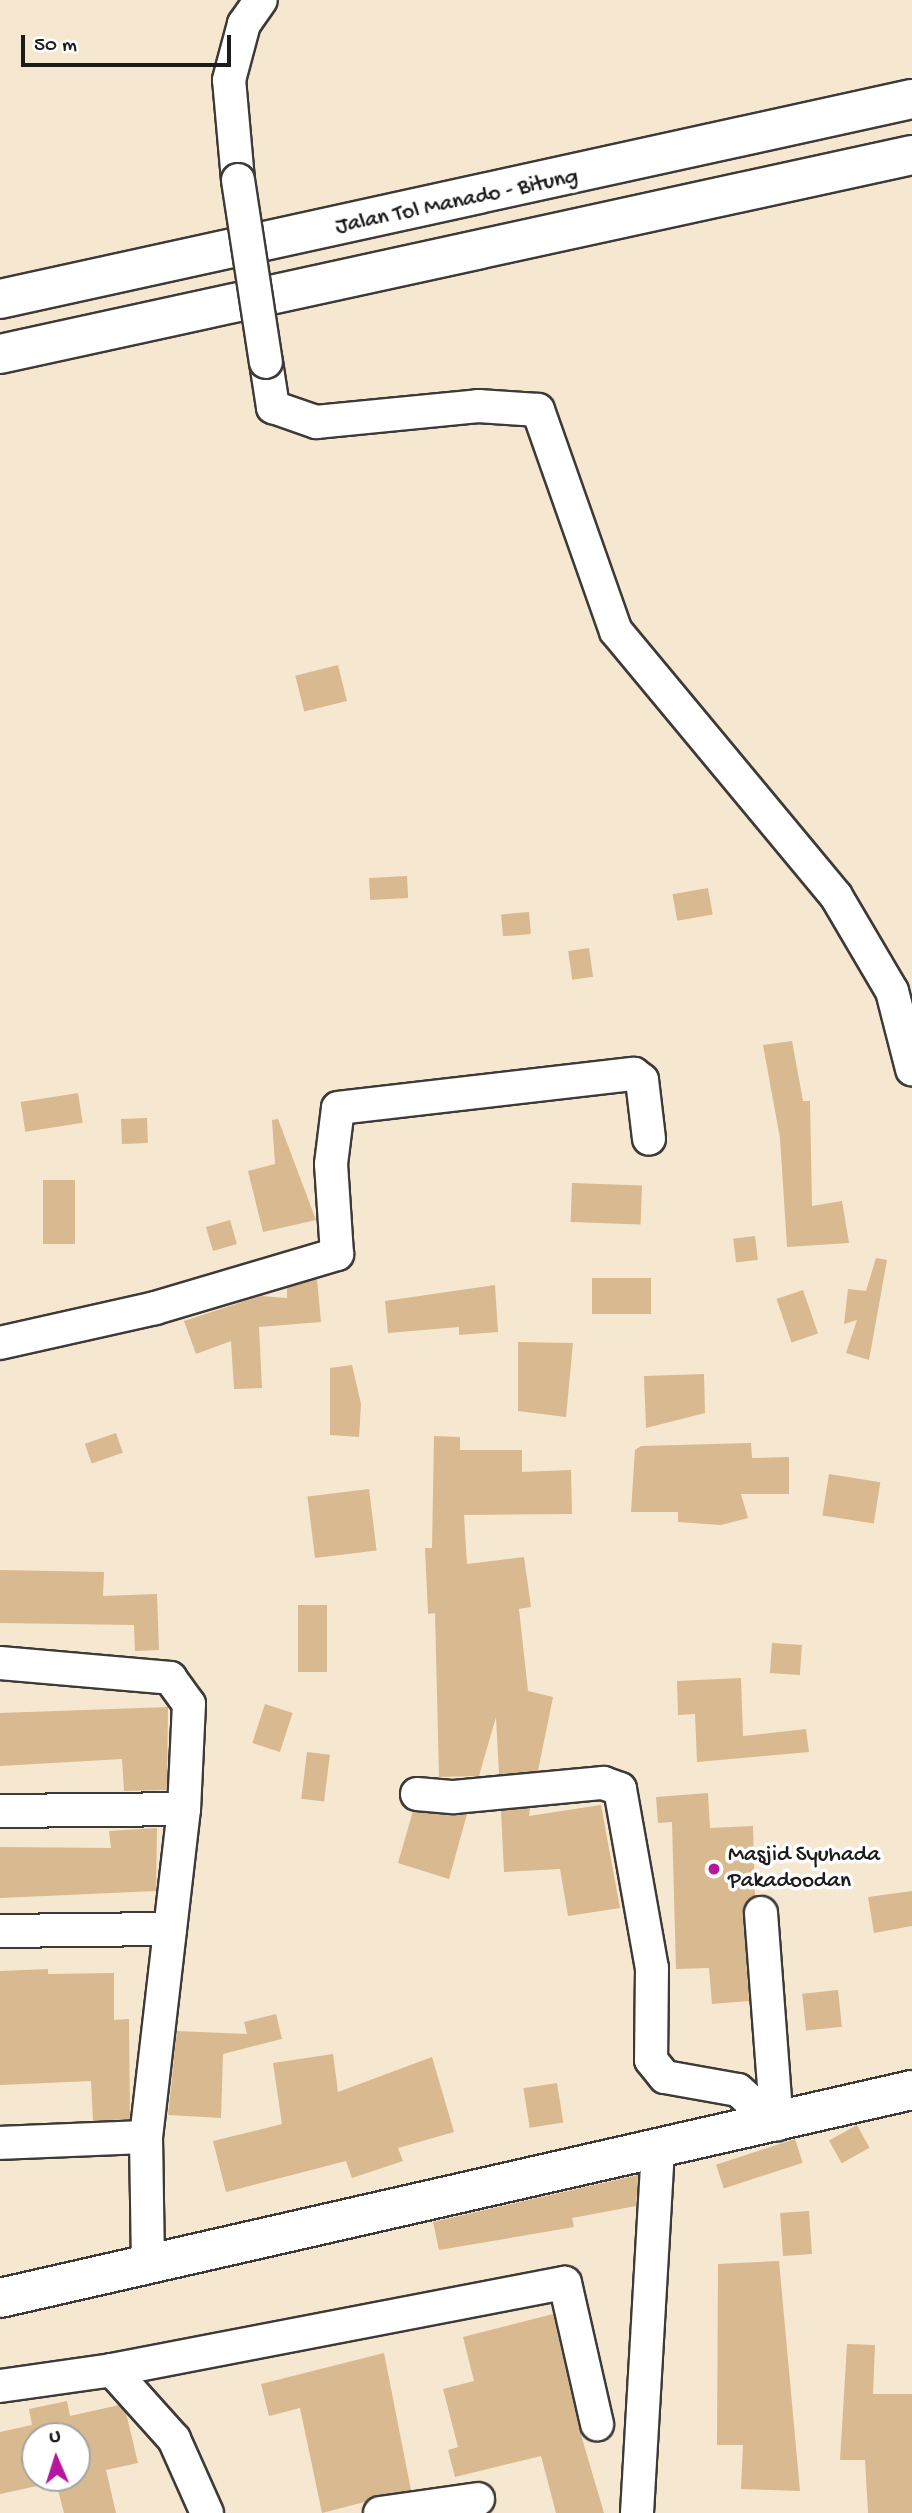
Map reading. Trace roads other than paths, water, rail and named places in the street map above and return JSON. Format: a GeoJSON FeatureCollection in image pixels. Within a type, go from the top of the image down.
{"type":"FeatureCollection","features":[{"type":"Feature","properties":{"kind":"main road","name":"Jalan Tol Manado - Bitung"},"geometry":{"type":"LineString","coordinates":[[0,299],[912,99]]}},
{"type":"Feature","properties":{"kind":"main road"},"geometry":{"type":"LineString","coordinates":[[0,354],[912,155]]}},
{"type":"Feature","properties":{"kind":"main road"},"geometry":{"type":"LineString","coordinates":[[0,2298],[148,2261],[658,2151],[912,2090]]}},
{"type":"Feature","properties":{"kind":"street"},"geometry":{"type":"LineString","coordinates":[[261,0],[244,24],[229,80],[238,180],[273,407],[316,422],[478,406],[538,410],[616,631],[836,896],[892,991],[912,1069]]}},
{"type":"Feature","properties":{"kind":"street"},"geometry":{"type":"LineString","coordinates":[[0,1343],[155,1308],[337,1254],[331,1164],[338,1108],[634,1074],[642,1080],[649,1139]]}},
{"type":"Feature","properties":{"kind":"street"},"geometry":{"type":"LineString","coordinates":[[0,1663],[119,1670],[181,1685],[189,1704],[184,1809],[146,2137],[148,2261]]}},
{"type":"Feature","properties":{"kind":"street"},"geometry":{"type":"LineString","coordinates":[[417,1794],[454,1797],[603,1783],[620,1788],[634,1891],[651,1958],[650,2060],[665,2077],[738,2090],[760,2110],[771,2125]]}},
{"type":"Feature","properties":{"kind":"street"},"geometry":{"type":"LineString","coordinates":[[0,1811],[184,1809]]}},
{"type":"Feature","properties":{"kind":"street"},"geometry":{"type":"LineString","coordinates":[[761,1913],[771,2125]]}},
{"type":"Feature","properties":{"kind":"street"},"geometry":{"type":"LineString","coordinates":[[0,1931],[170,1929]]}},
{"type":"Feature","properties":{"kind":"street"},"geometry":{"type":"LineString","coordinates":[[0,2143],[146,2137]]}},
{"type":"Feature","properties":{"kind":"street"},"geometry":{"type":"LineString","coordinates":[[637,2513],[658,2151]]}},
{"type":"Feature","properties":{"kind":"street"},"geometry":{"type":"LineString","coordinates":[[0,2386],[111,2370],[565,2283],[597,2424]]}},
{"type":"Feature","properties":{"kind":"street"},"geometry":{"type":"LineString","coordinates":[[111,2370],[174,2439],[207,2513]]}},
{"type":"Feature","properties":{"kind":"street"},"geometry":{"type":"LineString","coordinates":[[380,2513],[478,2499]]}},
{"type":"Feature","properties":{"kind":"place","name":"Masjid Syuhada Pakadoodan"},"geometry":{"type":"Point","coordinates":[714,1869]}}]}
